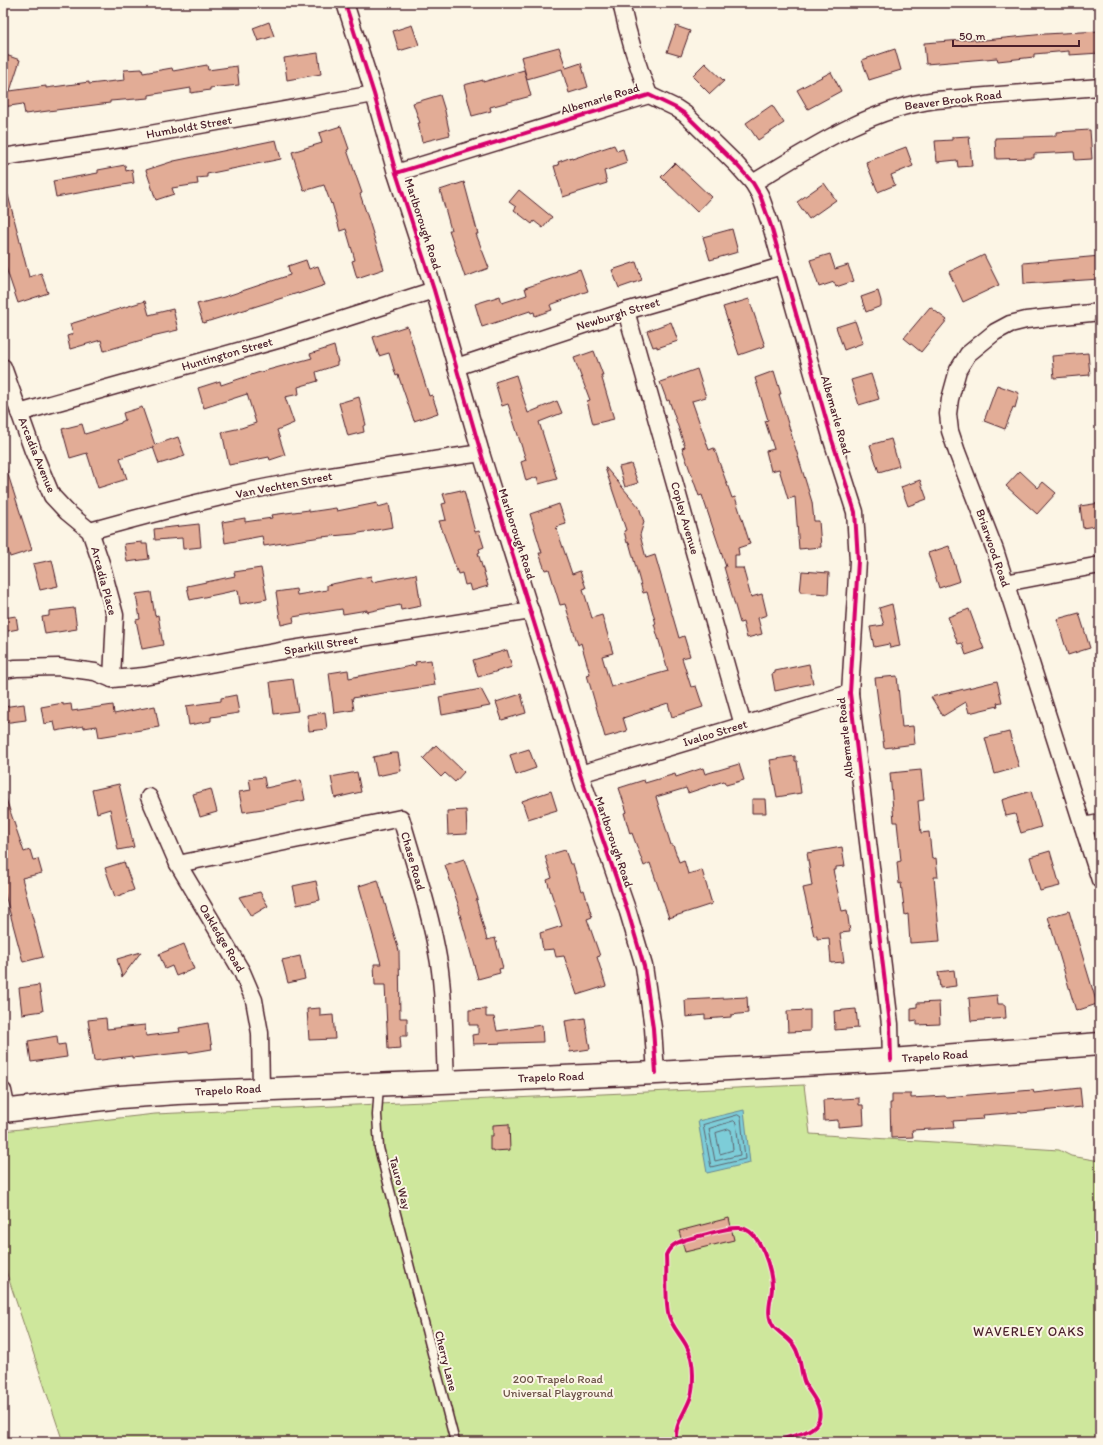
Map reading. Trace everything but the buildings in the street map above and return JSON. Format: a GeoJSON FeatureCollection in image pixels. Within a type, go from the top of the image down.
{"type":"FeatureCollection","features":[{"type":"Feature","properties":{"kind":"main road","name":"Trapelo Road"},"geometry":{"type":"LineString","coordinates":[[4,1104],[261,1088],[656,1073],[891,1060],[1100,1044]]}},
{"type":"Feature","properties":{"kind":"street","name":"Marlborough Road"},"geometry":{"type":"LineString","coordinates":[[345,3],[374,94],[396,173],[434,290],[480,453],[531,611],[580,774],[628,912],[644,966],[653,1028],[656,1073]]}},
{"type":"Feature","properties":{"kind":"street"},"geometry":{"type":"LineString","coordinates":[[621,3],[637,65],[649,95]]}},
{"type":"Feature","properties":{"kind":"street","name":"Beaver Brook Road"},"geometry":{"type":"LineString","coordinates":[[753,183],[856,123],[916,102],[1100,86]]}},
{"type":"Feature","properties":{"kind":"street","name":"Humboldt Street"},"geometry":{"type":"LineString","coordinates":[[3,157],[128,138],[374,94]]}},
{"type":"Feature","properties":{"kind":"street","name":"Albemarle Road"},"geometry":{"type":"LineString","coordinates":[[396,173],[649,95],[672,105],[685,114],[736,164],[753,183],[760,195],[807,349],[832,440],[855,512],[858,561],[850,693],[890,1024],[891,1060]]}},
{"type":"Feature","properties":{"kind":"street","name":"Newburgh Street"},"geometry":{"type":"LineString","coordinates":[[456,367],[626,311],[782,266]]}},
{"type":"Feature","properties":{"kind":"street","name":"Huntington Street"},"geometry":{"type":"LineString","coordinates":[[19,412],[281,339],[434,290]]}},
{"type":"Feature","properties":{"kind":"street","name":"Copley Avenue"},"geometry":{"type":"LineString","coordinates":[[626,311],[743,725]]}},
{"type":"Feature","properties":{"kind":"street","name":"Briarwood Road"},"geometry":{"type":"LineString","coordinates":[[1100,312],[1026,320],[1010,324],[994,332],[980,342],[968,354],[958,370],[950,399],[948,414],[950,431],[995,550],[1100,880]]}},
{"type":"Feature","properties":{"kind":"street","name":"Arcadia Avenue"},"geometry":{"type":"LineString","coordinates":[[3,367],[33,451],[52,496],[67,512],[90,531]]}},
{"type":"Feature","properties":{"kind":"street","name":"Van Vechten Street"},"geometry":{"type":"LineString","coordinates":[[90,531],[175,507],[267,487],[480,453]]}},
{"type":"Feature","properties":{"kind":"street","name":"Arcadia Place"},"geometry":{"type":"LineString","coordinates":[[90,531],[101,563],[115,615],[112,679]]}},
{"type":"Feature","properties":{"kind":"street"},"geometry":{"type":"LineString","coordinates":[[1006,583],[1100,565]]}},
{"type":"Feature","properties":{"kind":"street","name":"Sparkill Street"},"geometry":{"type":"LineString","coordinates":[[112,679],[144,676],[288,650],[531,611]]}},
{"type":"Feature","properties":{"kind":"street"},"geometry":{"type":"LineString","coordinates":[[3,670],[16,668],[58,667],[95,672],[112,679]]}},
{"type":"Feature","properties":{"kind":"street","name":"Ivaloo Street"},"geometry":{"type":"LineString","coordinates":[[580,774],[850,693]]}},
{"type":"Feature","properties":{"kind":"street","name":"Oakledge Road"},"geometry":{"type":"LineString","coordinates":[[149,797],[178,864],[242,972],[254,1000],[260,1033],[261,1088]]}},
{"type":"Feature","properties":{"kind":"street","name":"Chase Road"},"geometry":{"type":"LineString","coordinates":[[178,864],[401,818],[424,899],[439,962],[444,1007],[446,1081]]}},
{"type":"Feature","properties":{"kind":"street"},"geometry":{"type":"LineString","coordinates":[[1083,826],[1100,822]]}},
{"type":"Feature","properties":{"kind":"lane","name":"Tauro Way"},"geometry":{"type":"LineString","coordinates":[[379,1084],[377,1115],[379,1148],[415,1286]]}},
{"type":"Feature","properties":{"kind":"lane","name":"Cherry Lane"},"geometry":{"type":"LineString","coordinates":[[415,1286],[455,1442]]}},
{"type":"Feature","properties":{"kind":"green space","name":"200 Trapelo Road Universal Playground"},"geometry":{"type":"Polygon","coordinates":[[[804,1085],[810,1134],[1059,1150],[1071,1156],[1100,1161],[1100,1442],[63,1442],[3,1262],[3,1131],[155,1114],[804,1085]]]}},
{"type":"Feature","properties":{"kind":"water"},"geometry":{"type":"Polygon","coordinates":[[[744,1110],[750,1163],[707,1173],[698,1121],[744,1110]]]}},
{"type":"Feature","properties":{"kind":"cycle path"},"geometry":{"type":"LineString","coordinates":[[345,3],[374,94],[396,173],[434,290],[481,453],[580,774],[628,912],[644,966],[653,1028],[656,1073]]}},
{"type":"Feature","properties":{"kind":"cycle path"},"geometry":{"type":"LineString","coordinates":[[396,173],[649,95],[685,114],[736,164],[753,183],[760,195],[771,226],[832,440],[855,512],[858,561],[850,693],[890,1024],[891,1060]]}},
{"type":"Feature","properties":{"kind":"cycle path"},"geometry":{"type":"LineString","coordinates":[[677,1442],[676,1436],[678,1425],[692,1393],[693,1371],[688,1348],[669,1318],[666,1255],[675,1244],[730,1228],[747,1230],[754,1236],[764,1252],[768,1262],[772,1282],[769,1313],[771,1322],[774,1327],[792,1343],[796,1350],[804,1381],[819,1408],[819,1419],[812,1428],[800,1434],[775,1442]]}},
{"type":"Feature","properties":{"kind":"district","name":"WAVERLEY OAKS"},"geometry":{"type":"Point","coordinates":[1029,1331]}}]}
